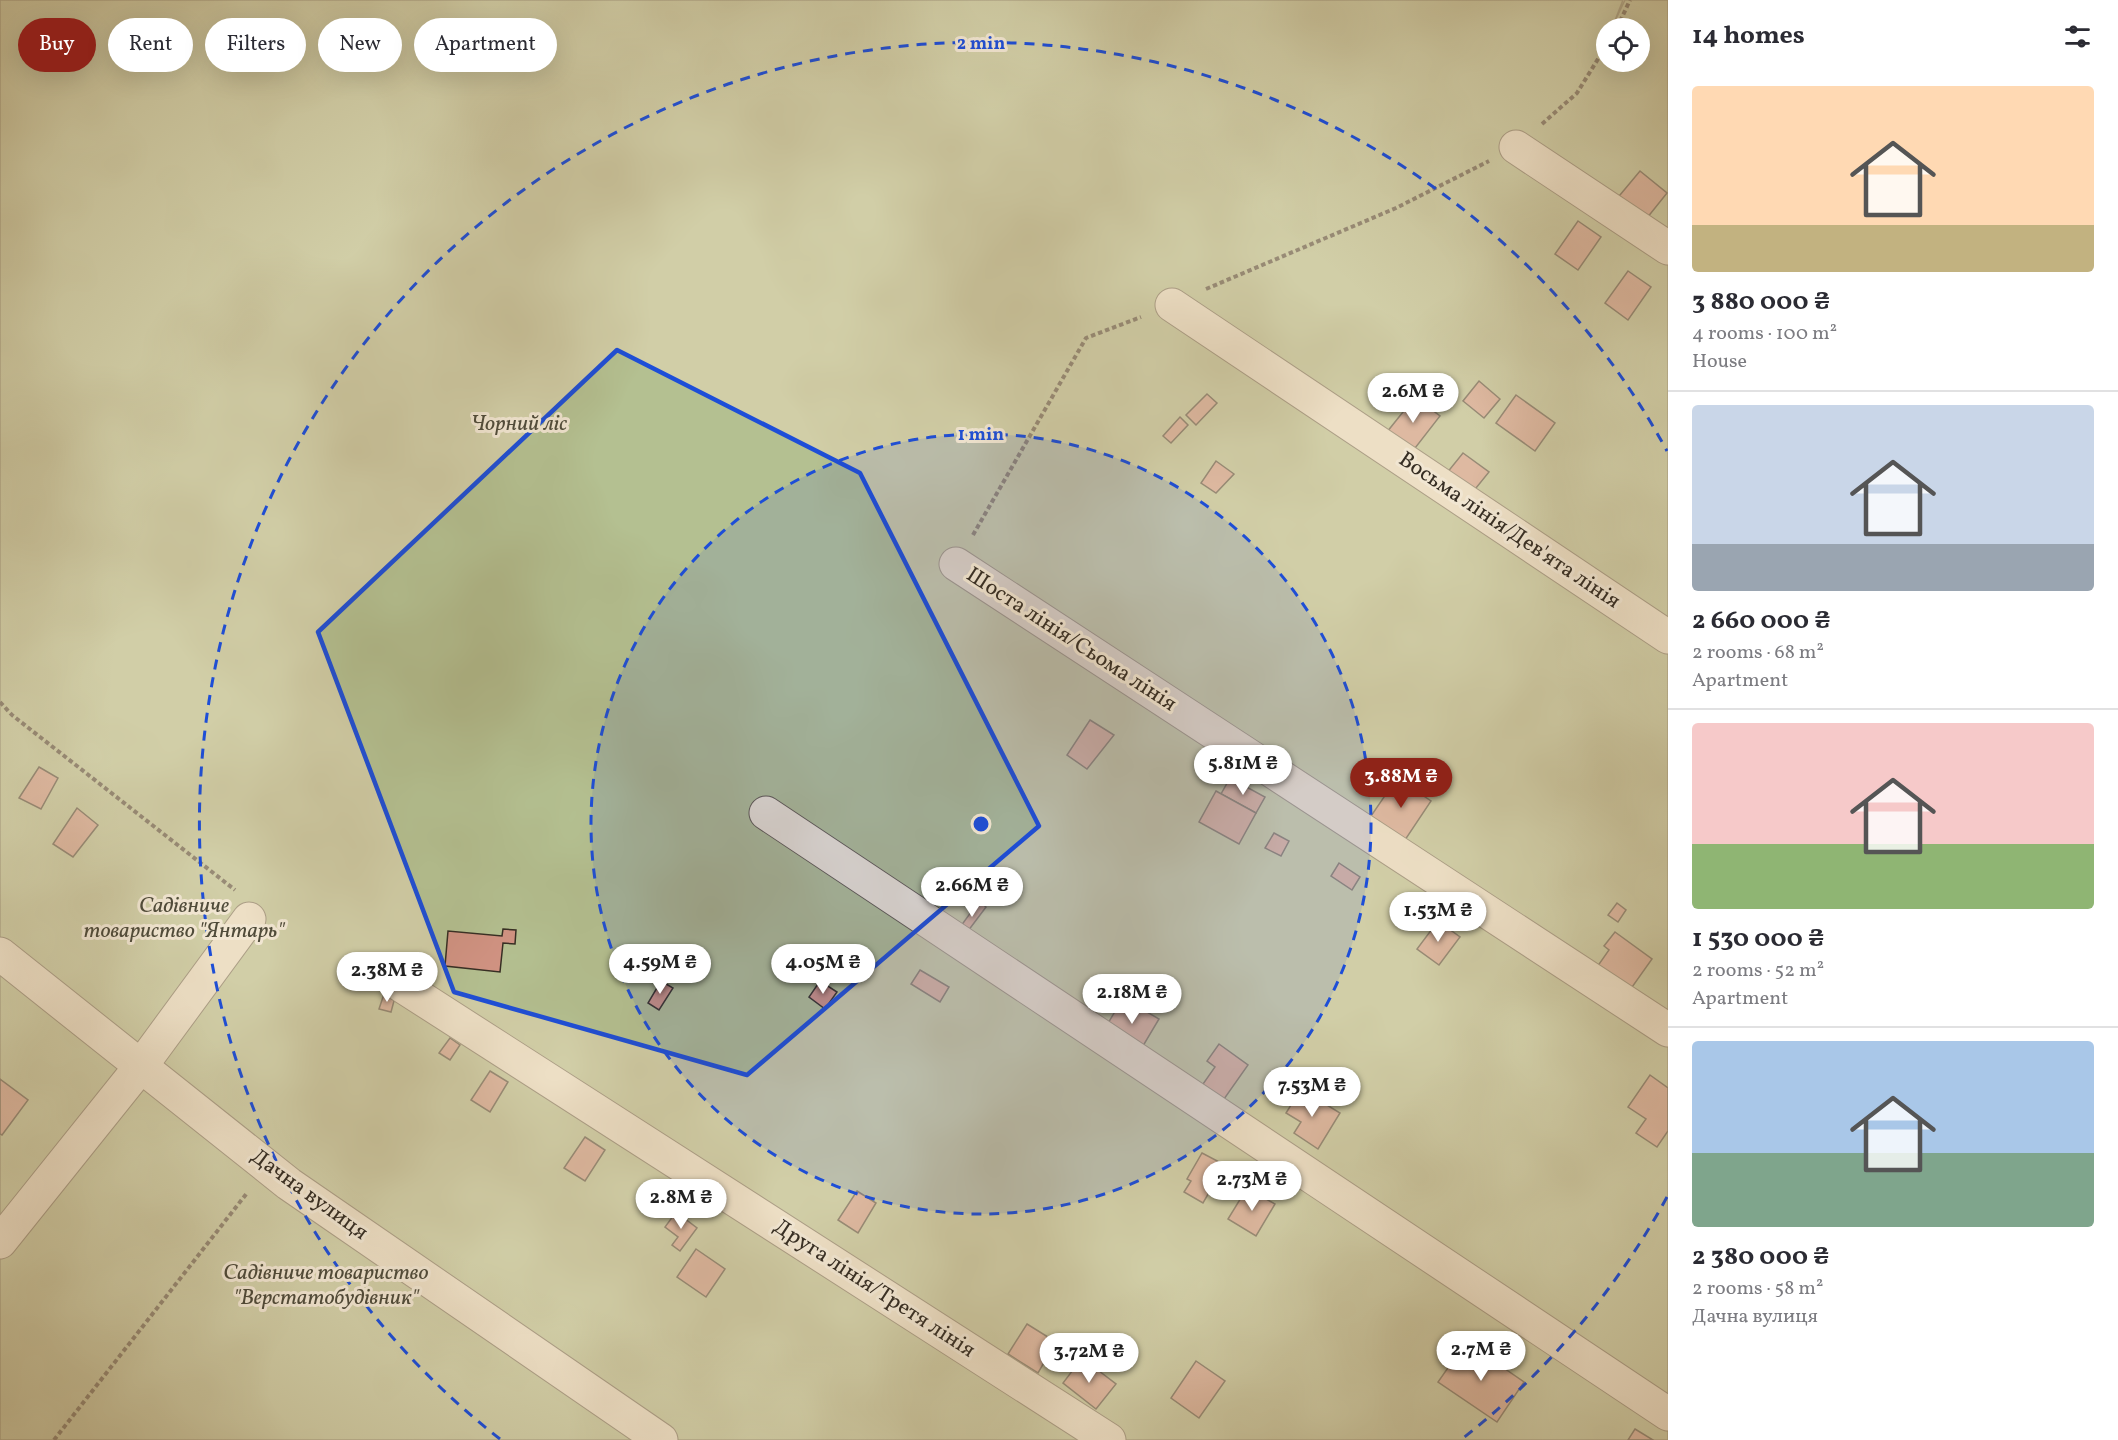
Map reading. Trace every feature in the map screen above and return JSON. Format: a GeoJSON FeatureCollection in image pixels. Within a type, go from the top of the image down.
{"type":"FeatureCollection","features":[{"type":"Feature","properties":{"kind":"street"},"geometry":{"type":"LineString","coordinates":[[1516,147],[1668,248]]}},
{"type":"Feature","properties":{"kind":"street","name":"Восьма лінія/Дев'ята лінія"},"geometry":{"type":"LineString","coordinates":[[1172,304],[1668,637]]}},
{"type":"Feature","properties":{"kind":"street","name":"Шоста лінія/Сьома лінія"},"geometry":{"type":"LineString","coordinates":[[956,564],[1668,1030]]}},
{"type":"Feature","properties":{"kind":"street"},"geometry":{"type":"LineString","coordinates":[[766,813],[1668,1414]]}},
{"type":"Feature","properties":{"kind":"street"},"geometry":{"type":"LineString","coordinates":[[0,1242],[141,1066],[249,918]]}},
{"type":"Feature","properties":{"kind":"street","name":"Дачна вулиця"},"geometry":{"type":"LineString","coordinates":[[0,954],[289,1184],[661,1440]]}},
{"type":"Feature","properties":{"kind":"street","name":"Друга лінія/Третя лінія"},"geometry":{"type":"LineString","coordinates":[[396,982],[1109,1440]]}},
{"type":"Feature","properties":{"kind":"path"},"geometry":{"type":"LineString","coordinates":[[1622,18],[1630,0]]}},
{"type":"Feature","properties":{"kind":"path"},"geometry":{"type":"LineString","coordinates":[[956,564],[1086,338],[1172,304],[1396,208],[1516,147],[1577,93],[1596,62]]}},
{"type":"Feature","properties":{"kind":"path"},"geometry":{"type":"LineString","coordinates":[[0,702],[12,716],[251,903],[249,918]]}},
{"type":"Feature","properties":{"kind":"path"},"geometry":{"type":"LineString","coordinates":[[54,1440],[268,1167]]}},
{"type":"Feature","properties":{"kind":"highlighted area"},"geometry":{"type":"Polygon","coordinates":[[[617,350],[860,473],[1039,826],[747,1075],[454,992],[318,632],[617,350]]]}},
{"type":"Feature","properties":{"kind":"green space"},"geometry":{"type":"Polygon","coordinates":[[[0,0],[1623,0],[1616,18],[1596,18],[1596,72],[1650,72],[1650,18],[1616,18],[1625,0],[1668,0],[1668,1440],[0,1440],[0,0]]]}},
{"type":"Feature","properties":{"kind":"building"},"geometry":{"type":"Polygon","coordinates":[[[1640,171],[1667,193],[1643,223],[1615,201],[1640,171]]]}},
{"type":"Feature","properties":{"kind":"building"},"geometry":{"type":"Polygon","coordinates":[[[1578,221],[1601,237],[1578,270],[1555,254],[1578,221]]]}},
{"type":"Feature","properties":{"kind":"building"},"geometry":{"type":"Polygon","coordinates":[[[1628,271],[1651,287],[1628,320],[1605,303],[1628,271]]]}},
{"type":"Feature","properties":{"kind":"building"},"geometry":{"type":"Polygon","coordinates":[[[1479,381],[1500,399],[1484,418],[1463,401],[1479,381]]]}},
{"type":"Feature","properties":{"kind":"building"},"geometry":{"type":"Polygon","coordinates":[[[1207,394],[1217,403],[1196,425],[1186,415],[1207,394]]]}},
{"type":"Feature","properties":{"kind":"building"},"geometry":{"type":"Polygon","coordinates":[[[1516,395],[1555,423],[1535,451],[1496,423],[1516,395]]]}},
{"type":"Feature","properties":{"kind":"building"},"geometry":{"type":"Polygon","coordinates":[[[1415,397],[1440,416],[1412,452],[1387,432],[1415,397]]]}},
{"type":"Feature","properties":{"kind":"building"},"geometry":{"type":"Polygon","coordinates":[[[1180,417],[1188,425],[1171,443],[1163,436],[1180,417]]]}},
{"type":"Feature","properties":{"kind":"building"},"geometry":{"type":"Polygon","coordinates":[[[1463,453],[1489,472],[1472,493],[1446,474],[1463,453]]]}},
{"type":"Feature","properties":{"kind":"building"},"geometry":{"type":"Polygon","coordinates":[[[1216,461],[1234,474],[1216,493],[1201,483],[1216,461]]]}},
{"type":"Feature","properties":{"kind":"building"},"geometry":{"type":"Polygon","coordinates":[[[1090,720],[1114,735],[1087,769],[1067,755],[1090,720]]]}},
{"type":"Feature","properties":{"kind":"building"},"geometry":{"type":"Polygon","coordinates":[[[39,767],[58,778],[41,809],[19,798],[39,767]]]}},
{"type":"Feature","properties":{"kind":"building"},"geometry":{"type":"Polygon","coordinates":[[[1230,778],[1265,797],[1256,813],[1221,794],[1230,778]]]}},
{"type":"Feature","properties":{"kind":"building"},"geometry":{"type":"Polygon","coordinates":[[[1397,778],[1431,801],[1405,840],[1371,816],[1397,778]]]}},
{"type":"Feature","properties":{"kind":"building"},"geometry":{"type":"Polygon","coordinates":[[[1216,791],[1256,813],[1239,844],[1199,822],[1216,791]]]}},
{"type":"Feature","properties":{"kind":"building"},"geometry":{"type":"Polygon","coordinates":[[[77,808],[98,825],[73,857],[53,844],[77,808]]]}},
{"type":"Feature","properties":{"kind":"building"},"geometry":{"type":"Polygon","coordinates":[[[1274,833],[1289,841],[1281,856],[1265,848],[1274,833]]]}},
{"type":"Feature","properties":{"kind":"building"},"geometry":{"type":"Polygon","coordinates":[[[1339,863],[1360,877],[1352,890],[1331,876],[1339,863]]]}},
{"type":"Feature","properties":{"kind":"building"},"geometry":{"type":"Polygon","coordinates":[[[979,901],[986,907],[965,935],[958,930],[979,901]]]}},
{"type":"Feature","properties":{"kind":"building"},"geometry":{"type":"Polygon","coordinates":[[[1617,903],[1626,910],[1618,922],[1608,915],[1617,903]]]}},
{"type":"Feature","properties":{"kind":"building"},"geometry":{"type":"Polygon","coordinates":[[[1438,921],[1460,937],[1439,965],[1417,949],[1438,921]]]}},
{"type":"Feature","properties":{"kind":"building"},"geometry":{"type":"Polygon","coordinates":[[[503,929],[516,930],[515,944],[503,943],[500,972],[445,966],[448,931],[502,936],[503,929]]]}},
{"type":"Feature","properties":{"kind":"building"},"geometry":{"type":"Polygon","coordinates":[[[1615,932],[1652,959],[1630,990],[1597,967],[1609,950],[1604,946],[1615,932]]]}},
{"type":"Feature","properties":{"kind":"building"},"geometry":{"type":"Polygon","coordinates":[[[920,970],[949,987],[940,1002],[911,984],[920,970]]]}},
{"type":"Feature","properties":{"kind":"building"},"geometry":{"type":"Polygon","coordinates":[[[661,981],[673,988],[659,1010],[648,1003],[661,981]]]}},
{"type":"Feature","properties":{"kind":"building"},"geometry":{"type":"Polygon","coordinates":[[[820,981],[837,992],[825,1009],[809,997],[820,981]]]}},
{"type":"Feature","properties":{"kind":"building"},"geometry":{"type":"Polygon","coordinates":[[[384,994],[395,997],[391,1012],[379,1009],[384,994]]]}},
{"type":"Feature","properties":{"kind":"building"},"geometry":{"type":"Polygon","coordinates":[[[1123,998],[1159,1019],[1140,1051],[1104,1030],[1123,998]]]}},
{"type":"Feature","properties":{"kind":"building"},"geometry":{"type":"Polygon","coordinates":[[[450,1038],[460,1045],[450,1060],[439,1053],[450,1038]]]}},
{"type":"Feature","properties":{"kind":"building"},"geometry":{"type":"Polygon","coordinates":[[[1219,1044],[1248,1065],[1217,1109],[1196,1094],[1215,1067],[1207,1061],[1219,1044]]]}},
{"type":"Feature","properties":{"kind":"building"},"geometry":{"type":"Polygon","coordinates":[[[490,1071],[508,1082],[490,1112],[471,1100],[490,1071]]]}},
{"type":"Feature","properties":{"kind":"building"},"geometry":{"type":"Polygon","coordinates":[[[1650,1075],[1668,1088],[1668,1131],[1657,1147],[1636,1133],[1646,1119],[1628,1107],[1650,1075]]]}},
{"type":"Feature","properties":{"kind":"building"},"geometry":{"type":"Polygon","coordinates":[[[0,1079],[28,1100],[2,1135],[0,1134],[0,1079]]]}},
{"type":"Feature","properties":{"kind":"building"},"geometry":{"type":"Polygon","coordinates":[[[1301,1089],[1340,1113],[1318,1149],[1294,1133],[1301,1122],[1286,1113],[1301,1089]]]}},
{"type":"Feature","properties":{"kind":"building"},"geometry":{"type":"Polygon","coordinates":[[[585,1137],[605,1150],[585,1181],[564,1168],[585,1137]]]}},
{"type":"Feature","properties":{"kind":"building"},"geometry":{"type":"Polygon","coordinates":[[[1202,1153],[1225,1165],[1203,1203],[1184,1192],[1191,1181],[1187,1179],[1202,1153]]]}},
{"type":"Feature","properties":{"kind":"building"},"geometry":{"type":"Polygon","coordinates":[[[1247,1188],[1275,1204],[1256,1236],[1228,1219],[1247,1188]]]}},
{"type":"Feature","properties":{"kind":"building"},"geometry":{"type":"Polygon","coordinates":[[[857,1191],[876,1203],[858,1233],[838,1220],[857,1191]]]}},
{"type":"Feature","properties":{"kind":"building"},"geometry":{"type":"Polygon","coordinates":[[[676,1212],[697,1228],[680,1251],[672,1245],[678,1237],[665,1227],[676,1212]]]}},
{"type":"Feature","properties":{"kind":"building"},"geometry":{"type":"Polygon","coordinates":[[[696,1249],[725,1269],[706,1297],[677,1277],[696,1249]]]}},
{"type":"Feature","properties":{"kind":"building"},"geometry":{"type":"Polygon","coordinates":[[[1027,1324],[1056,1342],[1038,1373],[1008,1354],[1027,1324]]]}},
{"type":"Feature","properties":{"kind":"building"},"geometry":{"type":"Polygon","coordinates":[[[1466,1342],[1524,1382],[1497,1422],[1438,1382],[1466,1342]]]}},
{"type":"Feature","properties":{"kind":"building"},"geometry":{"type":"Polygon","coordinates":[[[1082,1358],[1116,1384],[1096,1409],[1063,1383],[1082,1358]]]}},
{"type":"Feature","properties":{"kind":"building"},"geometry":{"type":"Polygon","coordinates":[[[1196,1361],[1225,1381],[1199,1418],[1171,1398],[1196,1361]]]}},
{"type":"Feature","properties":{"kind":"building"},"geometry":{"type":"Polygon","coordinates":[[[1635,1429],[1653,1440],[1628,1440],[1635,1429]]]}},
{"type":"Feature","properties":{"kind":"park label","name":"Чорний ліс"},"geometry":{"type":"Point","coordinates":[519,424]}},
{"type":"Feature","properties":{"kind":"park label","name":"Садівниче товариство \"Янтарь\""},"geometry":{"type":"Point","coordinates":[184,918]}},
{"type":"Feature","properties":{"kind":"park label","name":"Садівниче товариство \"Верстатобудівник\""},"geometry":{"type":"Point","coordinates":[326,1286]}}]}
